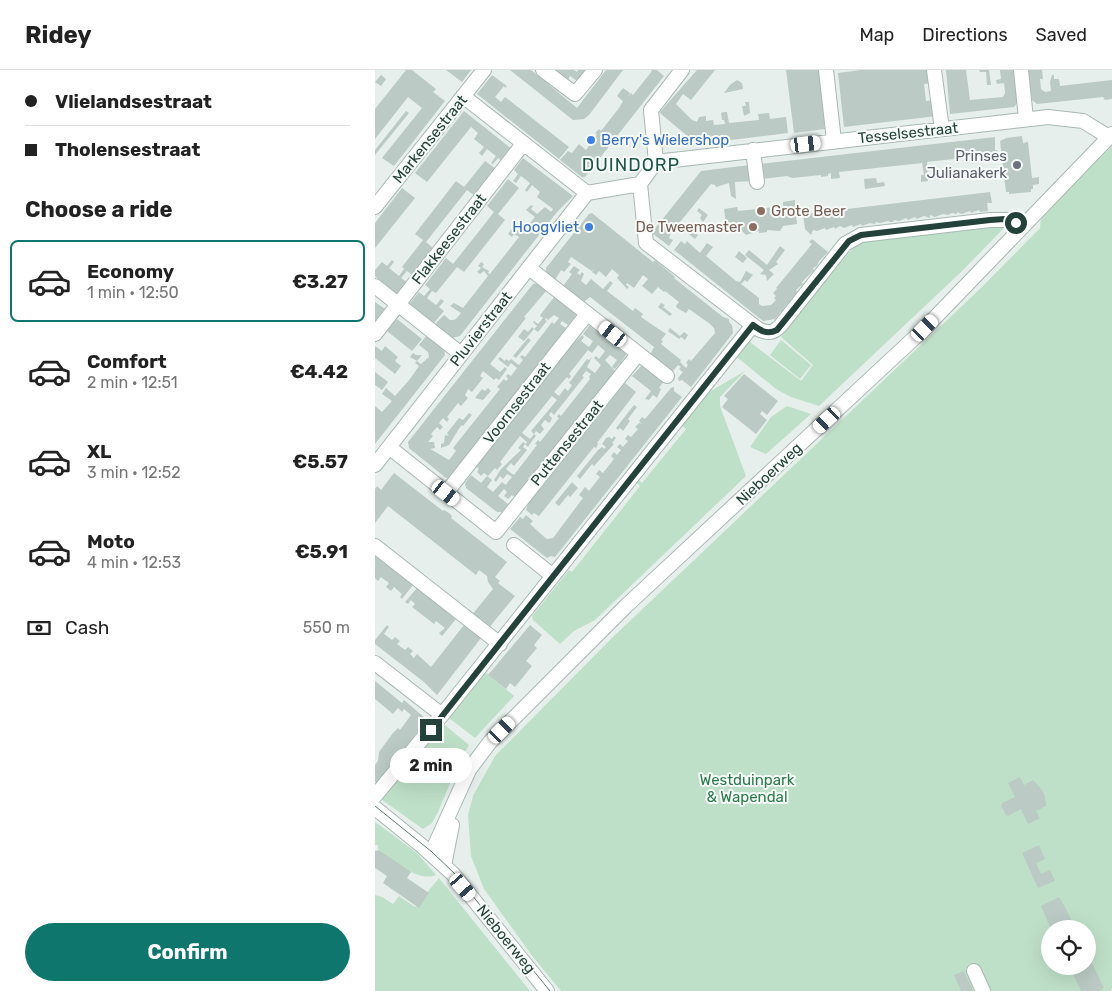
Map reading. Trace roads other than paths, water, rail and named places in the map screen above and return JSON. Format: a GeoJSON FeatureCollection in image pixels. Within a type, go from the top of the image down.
{"type":"FeatureCollection","features":[{"type":"Feature","properties":{"kind":"street","name":"Markensestraat"},"geometry":{"type":"LineString","coordinates":[[375,207],[484,70]]}},
{"type":"Feature","properties":{"kind":"street"},"geometry":{"type":"LineString","coordinates":[[543,70],[575,94],[595,70]]}},
{"type":"Feature","properties":{"kind":"street"},"geometry":{"type":"LineString","coordinates":[[826,70],[834,141]]}},
{"type":"Feature","properties":{"kind":"street"},"geometry":{"type":"LineString","coordinates":[[934,70],[942,129]]}},
{"type":"Feature","properties":{"kind":"street"},"geometry":{"type":"LineString","coordinates":[[1021,70],[1026,119]]}},
{"type":"Feature","properties":{"kind":"street"},"geometry":{"type":"LineString","coordinates":[[677,72],[651,110],[656,162],[640,184],[646,243],[763,332],[777,330],[845,244],[861,235],[990,220],[1011,220],[1021,227]]}},
{"type":"Feature","properties":{"kind":"street"},"geometry":{"type":"LineString","coordinates":[[463,96],[587,193],[640,184]]}},
{"type":"Feature","properties":{"kind":"street","name":"Tesselsestraat"},"geometry":{"type":"LineString","coordinates":[[656,162],[1048,117],[1083,121],[1110,136]]}},
{"type":"Feature","properties":{"kind":"street","name":"Nieboerweg"},"geometry":{"type":"LineString","coordinates":[[547,991],[473,899],[431,854],[469,770],[490,742],[626,606],[925,328],[1110,136]]}},
{"type":"Feature","properties":{"kind":"street","name":"Flakkeesestraat"},"geometry":{"type":"LineString","coordinates":[[375,334],[523,144]]}},
{"type":"Feature","properties":{"kind":"street"},"geometry":{"type":"LineString","coordinates":[[753,150],[757,182]]}},
{"type":"Feature","properties":{"kind":"street","name":"Pluvierstraat"},"geometry":{"type":"LineString","coordinates":[[375,465],[587,193]]}},
{"type":"Feature","properties":{"kind":"street"},"geometry":{"type":"LineString","coordinates":[[529,268],[667,376]]}},
{"type":"Feature","properties":{"kind":"street"},"geometry":{"type":"LineString","coordinates":[[375,286],[461,354]]}},
{"type":"Feature","properties":{"kind":"street","name":"Voornsestraat"},"geometry":{"type":"LineString","coordinates":[[446,493],[587,314]]}},
{"type":"Feature","properties":{"kind":"street"},"geometry":{"type":"LineString","coordinates":[[375,796],[500,644],[753,325]]}},
{"type":"Feature","properties":{"kind":"street","name":"Puttensestraat"},"geometry":{"type":"LineString","coordinates":[[446,493],[496,532],[638,354]]}},
{"type":"Feature","properties":{"kind":"street"},"geometry":{"type":"LineString","coordinates":[[389,447],[446,493]]}},
{"type":"Feature","properties":{"kind":"street"},"geometry":{"type":"LineString","coordinates":[[514,545],[553,576]]}},
{"type":"Feature","properties":{"kind":"street"},"geometry":{"type":"LineString","coordinates":[[375,546],[500,644]]}},
{"type":"Feature","properties":{"kind":"street"},"geometry":{"type":"LineString","coordinates":[[375,663],[442,715]]}},
{"type":"Feature","properties":{"kind":"street","name":"Nieboerweg"},"geometry":{"type":"LineString","coordinates":[[444,866],[457,799]]}},
{"type":"Feature","properties":{"kind":"street"},"geometry":{"type":"LineString","coordinates":[[375,808],[431,854]]}},
{"type":"Feature","properties":{"kind":"street"},"geometry":{"type":"LineString","coordinates":[[974,971],[983,991]]}},
{"type":"Feature","properties":{"kind":"tram line"},"geometry":{"type":"LineString","coordinates":[[375,806],[432,852],[454,873],[550,991]]}},
{"type":"Feature","properties":{"kind":"place","name":"Berry's Wielershop"},"geometry":{"type":"Point","coordinates":[591,140]}},
{"type":"Feature","properties":{"kind":"place","name":"Prinses Julianakerk"},"geometry":{"type":"Point","coordinates":[1017,165]}},
{"type":"Feature","properties":{"kind":"place","name":"Grote Beer"},"geometry":{"type":"Point","coordinates":[761,211]}},
{"type":"Feature","properties":{"kind":"place","name":"Hoogvliet"},"geometry":{"type":"Point","coordinates":[589,227]}},
{"type":"Feature","properties":{"kind":"place","name":"De Tweemaster"},"geometry":{"type":"Point","coordinates":[753,227]}},
{"type":"Feature","properties":{"kind":"district","name":"DUINDORP"},"geometry":{"type":"Point","coordinates":[631,165]}},
{"type":"Feature","properties":{"kind":"park label","name":"Westduinpark & Wapendal"},"geometry":{"type":"Point","coordinates":[747,788]}}]}
